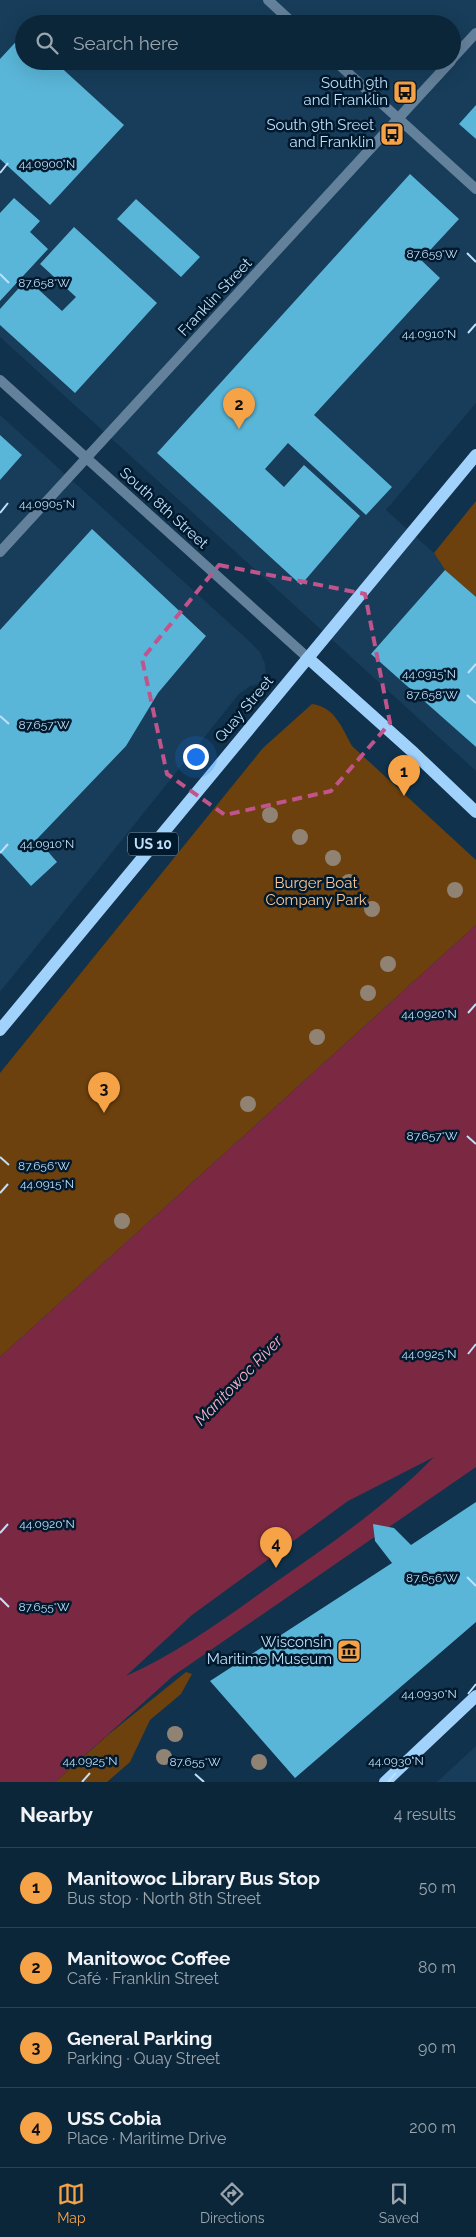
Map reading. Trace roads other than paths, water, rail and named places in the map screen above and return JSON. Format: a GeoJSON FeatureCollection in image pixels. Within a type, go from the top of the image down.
{"type":"FeatureCollection","features":[{"type":"Feature","properties":{"kind":"main road","name":"Quay Street"},"geometry":{"type":"LineString","coordinates":[[0,1030],[476,455]]}},
{"type":"Feature","properties":{"kind":"main road"},"geometry":{"type":"LineString","coordinates":[[308,658],[414,753],[476,812]]}},
{"type":"Feature","properties":{"kind":"main road"},"geometry":{"type":"LineString","coordinates":[[385,1782],[476,1696]]}},
{"type":"Feature","properties":{"kind":"street"},"geometry":{"type":"LineString","coordinates":[[268,0],[284,15]]}},
{"type":"Feature","properties":{"kind":"street","name":"Franklin Street"},"geometry":{"type":"LineString","coordinates":[[461,49],[476,33]]}},
{"type":"Feature","properties":{"kind":"street"},"geometry":{"type":"LineString","coordinates":[[345,70],[476,189]]}},
{"type":"Feature","properties":{"kind":"street","name":"Franklin Street"},"geometry":{"type":"LineString","coordinates":[[0,552],[442,70]]}},
{"type":"Feature","properties":{"kind":"street","name":"South 8th Street"},"geometry":{"type":"LineString","coordinates":[[0,380],[308,658]]}},
{"type":"Feature","properties":{"kind":"water","name":"Manitowoc River"},"geometry":{"type":"Polygon","coordinates":[[[476,925],[476,1467],[173,1676],[55,1782],[0,1782],[0,1357],[476,925]],[[434,1457],[348,1501],[192,1615],[126,1676],[164,1657],[220,1622],[315,1555],[377,1508],[434,1457]]]}},
{"type":"Feature","properties":{"kind":"place","name":"South 9th and Franklin"},"geometry":{"type":"Point","coordinates":[405,92]}},
{"type":"Feature","properties":{"kind":"place","name":"South 9th Sreet and Franklin"},"geometry":{"type":"Point","coordinates":[392,134]}},
{"type":"Feature","properties":{"kind":"place","name":"Manitowoc Coffee"},"geometry":{"type":"Point","coordinates":[239,429]}},
{"type":"Feature","properties":{"kind":"place","name":"Manitowoc Library Bus Stop"},"geometry":{"type":"Point","coordinates":[404,796]}},
{"type":"Feature","properties":{"kind":"place","name":"General Parking"},"geometry":{"type":"Point","coordinates":[104,1113]}},
{"type":"Feature","properties":{"kind":"place","name":"USS Cobia"},"geometry":{"type":"Point","coordinates":[276,1568]}},
{"type":"Feature","properties":{"kind":"place","name":"Wisconsin Maritime Museum"},"geometry":{"type":"Point","coordinates":[349,1651]}},
{"type":"Feature","properties":{"kind":"park label","name":"Burger Boat Company Park"},"geometry":{"type":"Point","coordinates":[316,892]}}]}
